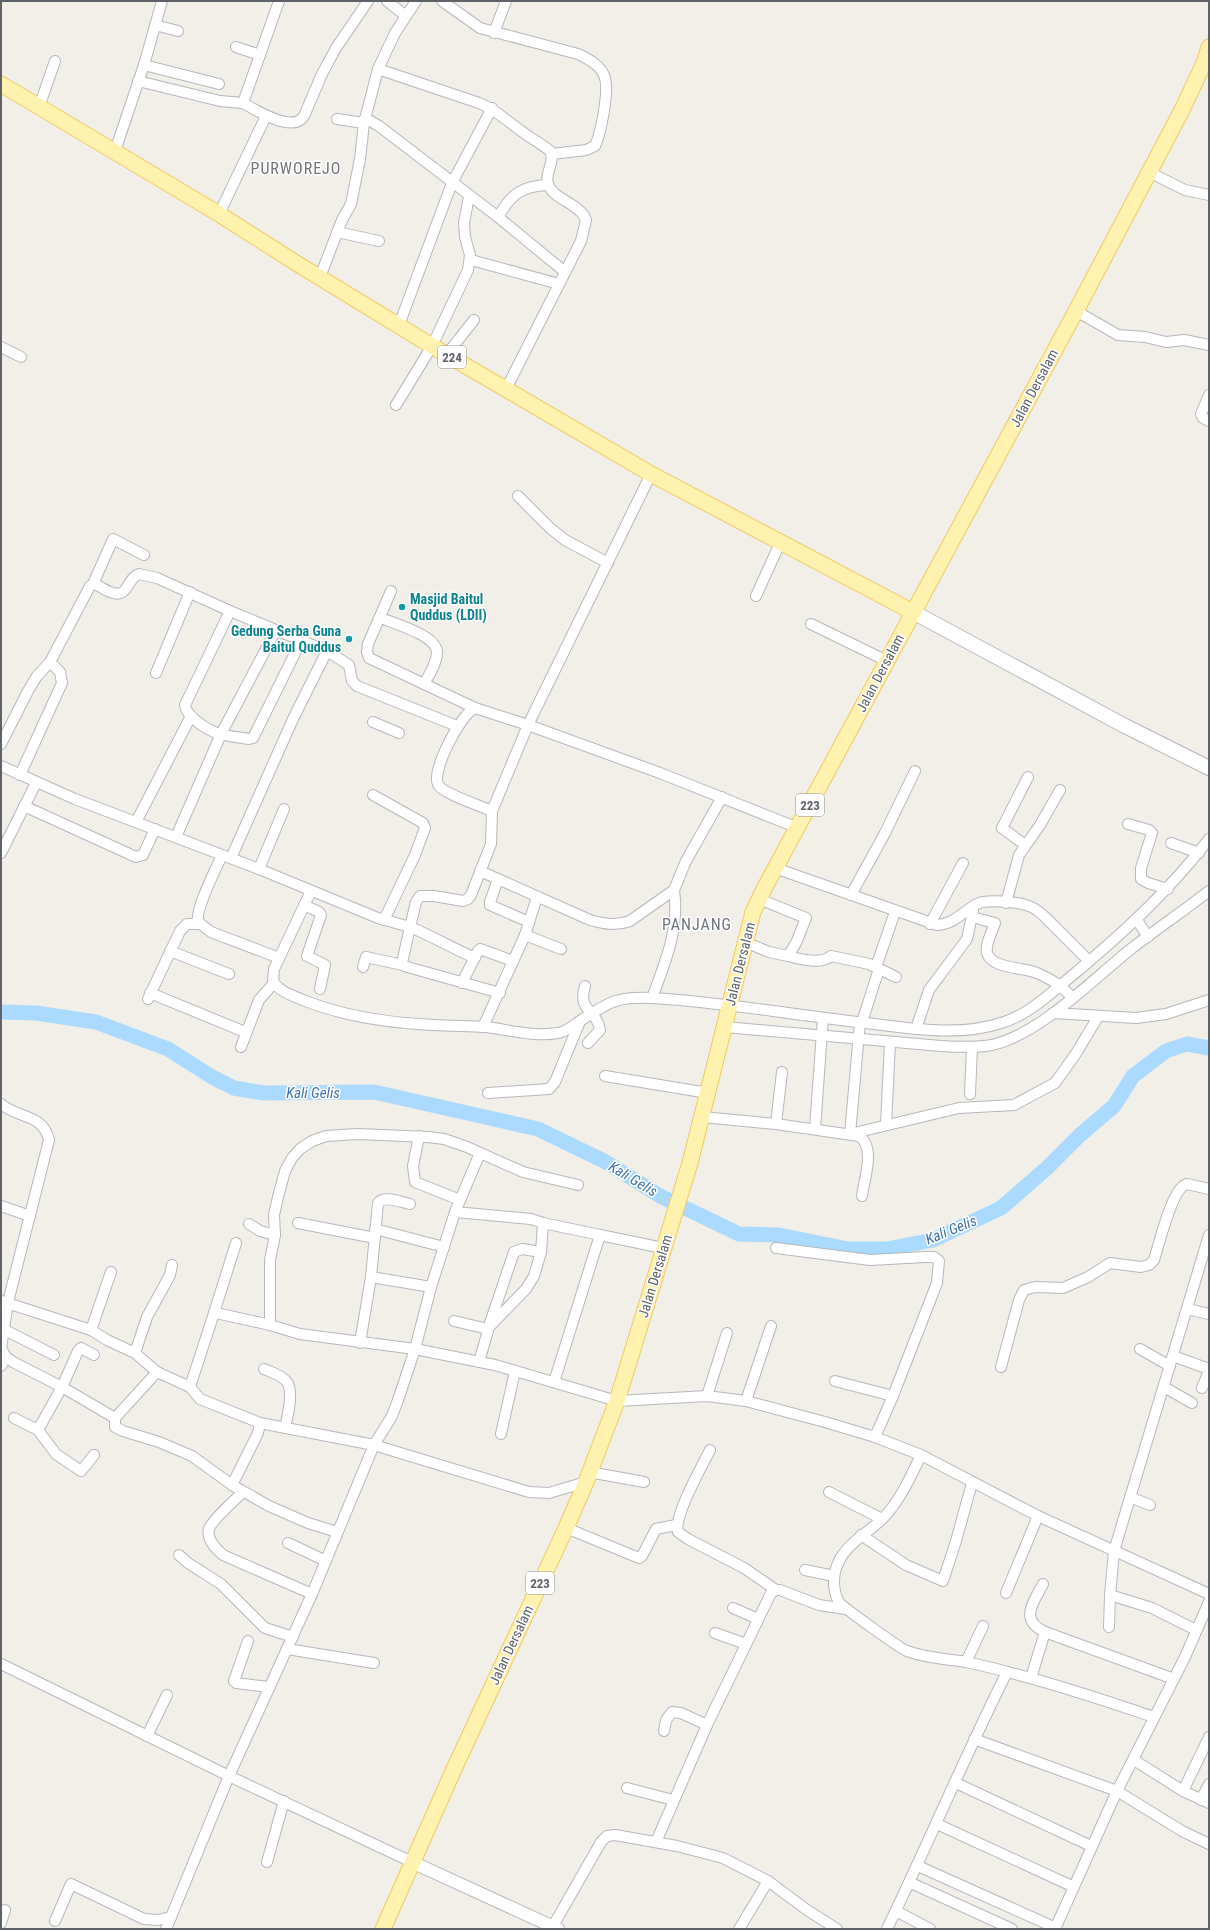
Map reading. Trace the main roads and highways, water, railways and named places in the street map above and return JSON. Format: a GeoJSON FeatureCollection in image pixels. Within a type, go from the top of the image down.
{"type":"FeatureCollection","features":[{"type":"Feature","properties":{"kind":"main road","name":"Jalan Dersalam"},"geometry":{"type":"LineString","coordinates":[[383,1929],[414,1863],[454,1769],[566,1528],[588,1477],[617,1401],[690,1163],[726,1025],[749,924],[759,899],[1076,311],[1196,82],[1209,47]]}},
{"type":"Feature","properties":{"kind":"main road","name":"224"},"geometry":{"type":"LineString","coordinates":[[1,84],[219,214],[432,346],[651,474],[913,612]]}},
{"type":"Feature","properties":{"kind":"main road"},"geometry":{"type":"LineString","coordinates":[[913,612],[1126,726],[1209,768]]}},
{"type":"Feature","properties":{"kind":"waterway","name":"Kali Gelis"},"geometry":{"type":"LineString","coordinates":[[1,1012],[36,1013],[96,1022],[168,1049],[212,1077],[234,1088],[263,1093],[374,1092],[538,1129],[606,1162],[660,1196],[739,1234],[779,1235],[848,1249],[887,1249],[933,1240],[1001,1208],[1047,1168],[1080,1135],[1114,1106],[1133,1076],[1166,1051],[1187,1044],[1209,1048]]}},
{"type":"Feature","properties":{"kind":"place","name":"Masjid Baitul Quddus (LDII)"},"geometry":{"type":"Point","coordinates":[402,607]}},
{"type":"Feature","properties":{"kind":"place","name":"Gedung Serba Guna Baitul Quddus"},"geometry":{"type":"Point","coordinates":[349,639]}},
{"type":"Feature","properties":{"kind":"district","name":"PURWOREJO"},"geometry":{"type":"Point","coordinates":[296,168]}},
{"type":"Feature","properties":{"kind":"district","name":"PANJANG"},"geometry":{"type":"Point","coordinates":[697,924]}}]}
